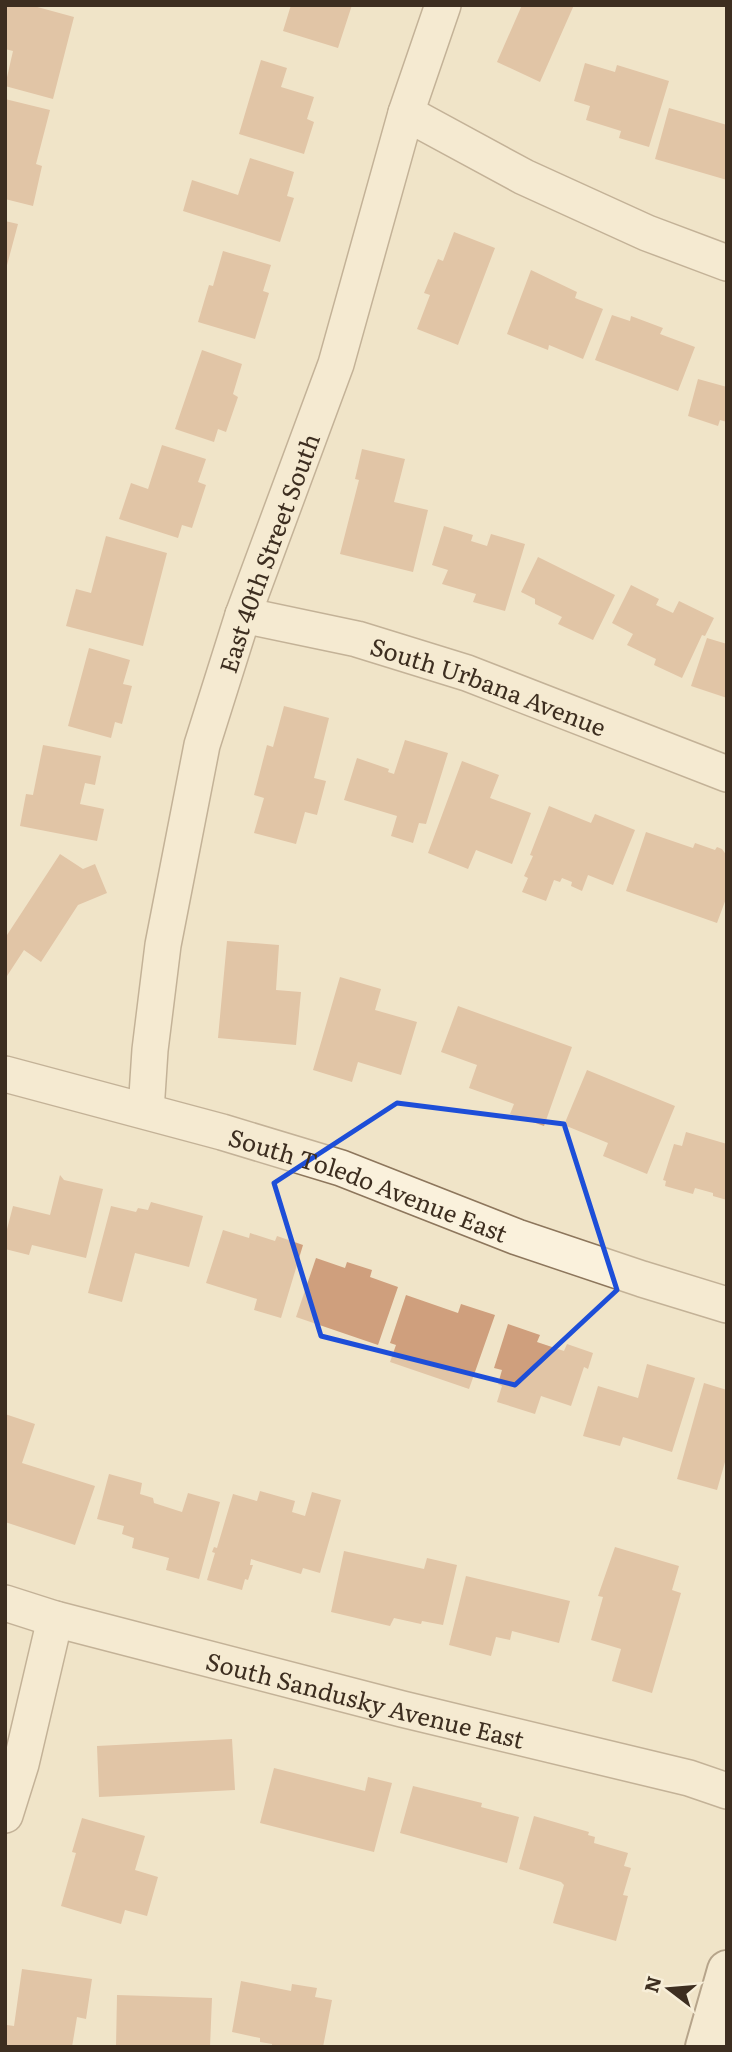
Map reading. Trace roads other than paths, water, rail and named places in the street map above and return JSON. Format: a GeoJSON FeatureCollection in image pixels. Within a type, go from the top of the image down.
{"type":"FeatureCollection","features":[{"type":"Feature","properties":{"kind":"main road"},"geometry":{"type":"LineString","coordinates":[[705,2047],[727,1970]]}},
{"type":"Feature","properties":{"kind":"street","name":"East 40th Street South"},"geometry":{"type":"LineString","coordinates":[[146,1111],[150,1050],[163,945],[202,745],[243,615],[336,364],[406,113],[443,5]]}},
{"type":"Feature","properties":{"kind":"street"},"geometry":{"type":"LineString","coordinates":[[406,113],[524,177],[647,233],[727,263]]}},
{"type":"Feature","properties":{"kind":"street","name":"South Urbana Avenue"},"geometry":{"type":"LineString","coordinates":[[243,615],[357,639],[467,673],[727,774]]}},
{"type":"Feature","properties":{"kind":"street","name":"South Toledo Avenue East"},"geometry":{"type":"LineString","coordinates":[[5,1074],[146,1111],[341,1168],[517,1237],[727,1305]]}},
{"type":"Feature","properties":{"kind":"street","name":"South Sandusky Avenue East"},"geometry":{"type":"LineString","coordinates":[[5,1603],[55,1619],[402,1709],[689,1779],[727,1791]]}},
{"type":"Feature","properties":{"kind":"street"},"geometry":{"type":"LineString","coordinates":[[5,1815],[21,1764],[55,1619]]}}]}
